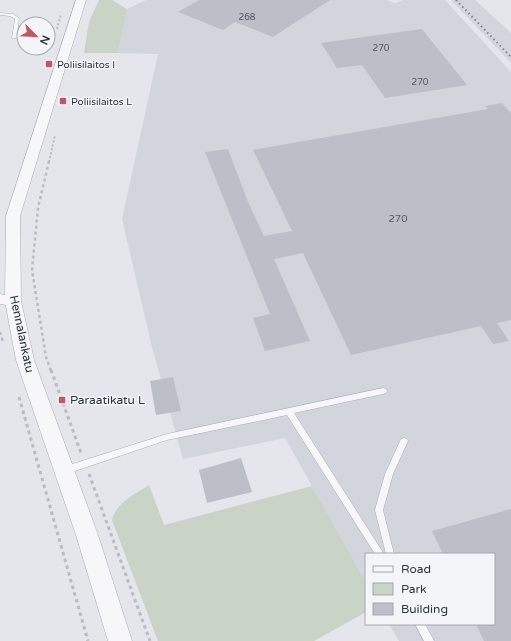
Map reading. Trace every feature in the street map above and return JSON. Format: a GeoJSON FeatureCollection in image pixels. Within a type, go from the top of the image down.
{"type":"FeatureCollection","features":[{"type":"Feature","properties":{"kind":"street","name":"Hennalankatu"},"geometry":{"type":"LineString","coordinates":[[81,0],[64,50],[13,216],[7,300],[25,360],[87,535],[120,641]]}},
{"type":"Feature","properties":{"kind":"lane"},"geometry":{"type":"LineString","coordinates":[[0,14],[11,15],[16,18]]}},
{"type":"Feature","properties":{"kind":"lane"},"geometry":{"type":"LineString","coordinates":[[16,25],[14,37],[16,37]]}},
{"type":"Feature","properties":{"kind":"lane"},"geometry":{"type":"LineString","coordinates":[[64,471],[167,437],[383,392]]}},
{"type":"Feature","properties":{"kind":"lane"},"geometry":{"type":"LineString","coordinates":[[289,411],[379,553]]}},
{"type":"Feature","properties":{"kind":"lane"},"geometry":{"type":"LineString","coordinates":[[390,553],[379,510],[389,474],[404,441]]}},
{"type":"Feature","properties":{"kind":"lane"},"geometry":{"type":"LineString","coordinates":[[421,625],[429,641]]}},
{"type":"Feature","properties":{"kind":"path"},"geometry":{"type":"LineString","coordinates":[[56,131],[38,208],[32,270],[46,357],[150,641]]}},
{"type":"Feature","properties":{"kind":"path"},"geometry":{"type":"LineString","coordinates":[[0,332],[4,347]]}},
{"type":"Feature","properties":{"kind":"path"},"geometry":{"type":"LineString","coordinates":[[17,393],[88,641]]}},
{"type":"Feature","properties":{"kind":"shaded area"},"geometry":{"type":"Polygon","coordinates":[[[146,0],[386,0],[395,3],[403,0],[445,0],[511,72],[511,641],[399,641],[390,625],[495,625],[495,553],[365,553],[365,580],[285,438],[183,459],[152,347],[122,219],[158,54],[118,53],[127,9],[146,0]]]}},
{"type":"Feature","properties":{"kind":"shaded area"},"geometry":{"type":"Polygon","coordinates":[[[451,0],[475,0],[511,33],[511,63],[451,0]]]}},
{"type":"Feature","properties":{"kind":"green space"},"geometry":{"type":"Polygon","coordinates":[[[99,0],[112,0],[127,9],[118,53],[84,53],[89,22],[99,0]]]}},
{"type":"Feature","properties":{"kind":"green space"},"geometry":{"type":"Polygon","coordinates":[[[149,485],[164,525],[312,486],[365,580],[365,613],[314,641],[158,641],[112,520],[114,514],[122,504],[149,485]]]}},
{"type":"Feature","properties":{"kind":"building"},"geometry":{"type":"Polygon","coordinates":[[[199,0],[330,0],[273,37],[235,22],[223,30],[178,12],[199,0]]]}},
{"type":"Feature","properties":{"kind":"building"},"geometry":{"type":"Polygon","coordinates":[[[422,29],[467,85],[385,98],[362,65],[337,68],[321,43],[422,29]]]}},
{"type":"Feature","properties":{"kind":"building"},"geometry":{"type":"Polygon","coordinates":[[[502,103],[511,113],[511,320],[497,323],[509,341],[493,344],[481,326],[351,355],[303,253],[274,259],[310,341],[265,351],[253,318],[270,314],[205,152],[228,149],[248,202],[264,236],[292,231],[253,150],[488,109],[485,106],[502,103]]]}},
{"type":"Feature","properties":{"kind":"building"},"geometry":{"type":"Polygon","coordinates":[[[173,377],[181,411],[156,415],[150,381],[173,377]]]}},
{"type":"Feature","properties":{"kind":"building"},"geometry":{"type":"Polygon","coordinates":[[[241,458],[252,492],[207,503],[199,470],[241,458]]]}},
{"type":"Feature","properties":{"kind":"building"},"geometry":{"type":"Polygon","coordinates":[[[511,509],[511,641],[484,641],[476,625],[495,625],[495,553],[443,553],[432,531],[511,509]]]}},
{"type":"Feature","properties":{"kind":"railway"},"geometry":{"type":"LineString","coordinates":[[456,0],[511,57]]}},
{"type":"Feature","properties":{"kind":"place","name":"Poliisilaitos I"},"geometry":{"type":"Point","coordinates":[49,64]}},
{"type":"Feature","properties":{"kind":"place","name":"Poliisilaitos L"},"geometry":{"type":"Point","coordinates":[63,101]}},
{"type":"Feature","properties":{"kind":"place","name":"Paraatikatu L"},"geometry":{"type":"Point","coordinates":[62,400]}}]}
